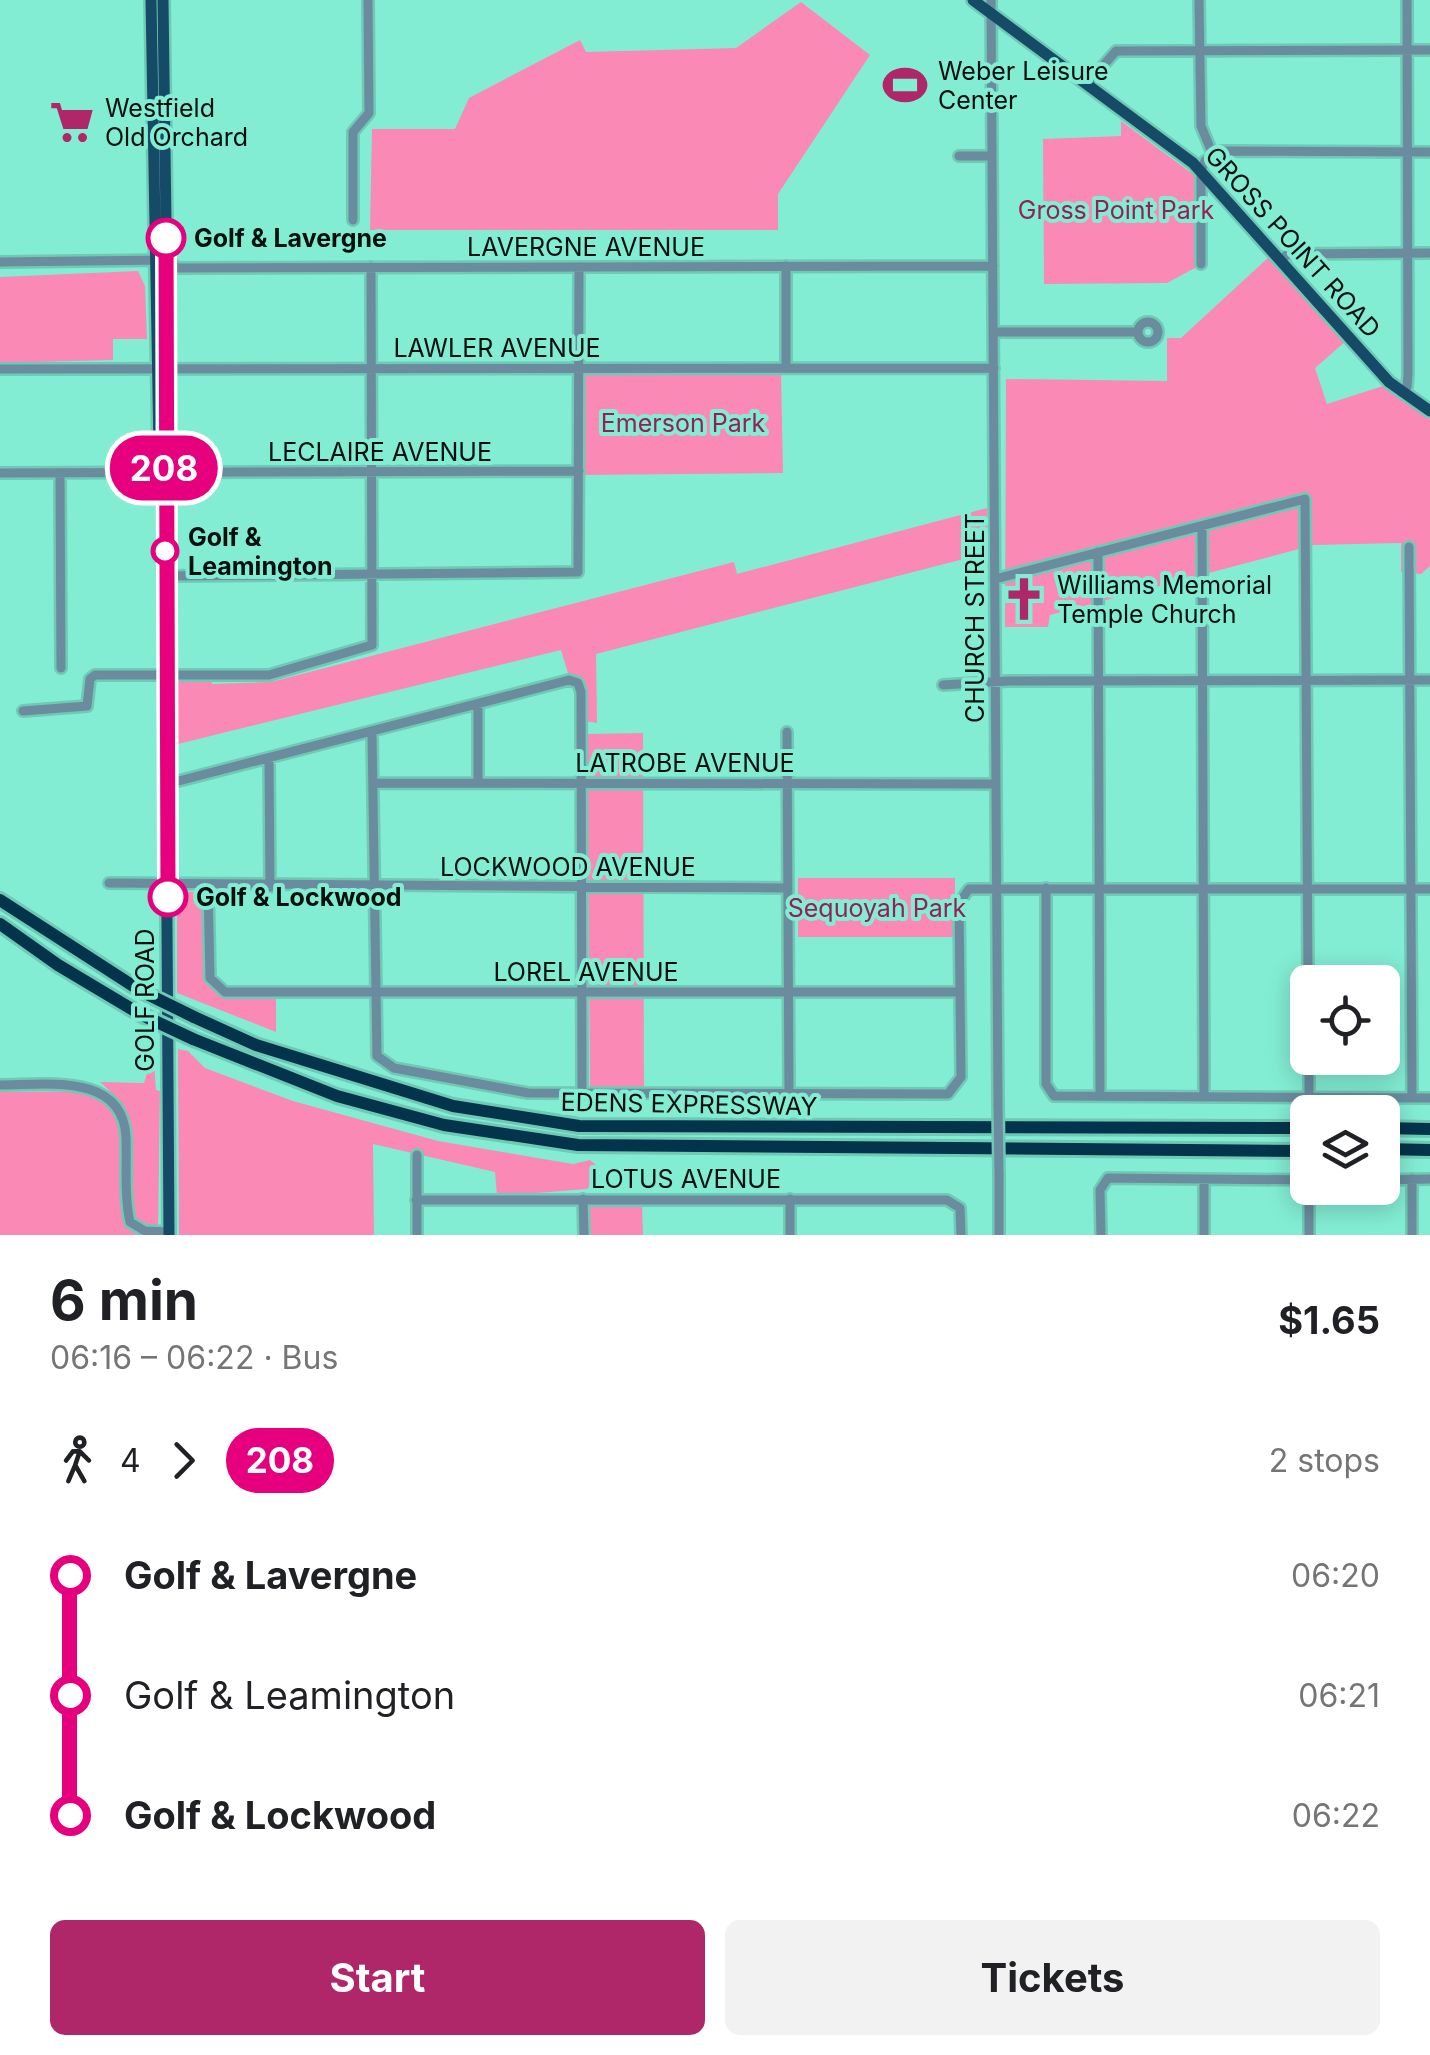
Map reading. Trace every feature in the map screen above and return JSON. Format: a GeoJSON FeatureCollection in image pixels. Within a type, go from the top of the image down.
{"type":"FeatureCollection","features":[{"type":"Feature","properties":{"kind":"highway","name":"EDENS EXPRESSWAY"},"geometry":{"type":"LineString","coordinates":[[0,900],[142,991],[256,1045],[400,1091],[510,1118],[579,1126],[1290,1128]]}},
{"type":"Feature","properties":{"kind":"highway","name":"EDENS EXPRESSWAY"},"geometry":{"type":"LineString","coordinates":[[0,924],[140,1014],[194,1039],[337,1096],[426,1120],[578,1144],[1290,1151]]}},
{"type":"Feature","properties":{"kind":"highway"},"geometry":{"type":"LineString","coordinates":[[1400,1128],[1430,1129]]}},
{"type":"Feature","properties":{"kind":"highway"},"geometry":{"type":"LineString","coordinates":[[1400,1149],[1430,1150]]}},
{"type":"Feature","properties":{"kind":"main road","name":"GOLF ROAD"},"geometry":{"type":"LineString","coordinates":[[151,0],[162,368],[169,446],[164,468],[168,1233]]}},
{"type":"Feature","properties":{"kind":"main road","name":"GOLF ROAD"},"geometry":{"type":"LineString","coordinates":[[162,368],[166,279],[159,260],[164,0]]}},
{"type":"Feature","properties":{"kind":"main road","name":"GROSS POINT ROAD"},"geometry":{"type":"LineString","coordinates":[[973,0],[1201,170],[1401,392],[1430,411]]}},
{"type":"Feature","properties":{"kind":"street"},"geometry":{"type":"LineString","coordinates":[[353,220],[354,132],[369,113],[368,0]]}},
{"type":"Feature","properties":{"kind":"street","name":"CHURCH STREET"},"geometry":{"type":"LineString","coordinates":[[992,0],[999,1235]]}},
{"type":"Feature","properties":{"kind":"street"},"geometry":{"type":"LineString","coordinates":[[1200,0],[1200,126],[1213,154]]}},
{"type":"Feature","properties":{"kind":"street"},"geometry":{"type":"LineString","coordinates":[[1401,392],[1407,387],[1406,0]]}},
{"type":"Feature","properties":{"kind":"street"},"geometry":{"type":"LineString","coordinates":[[1088,83],[1116,51],[1430,50]]}},
{"type":"Feature","properties":{"kind":"street"},"geometry":{"type":"LineString","coordinates":[[1201,170],[1232,152]]}},
{"type":"Feature","properties":{"kind":"street"},"geometry":{"type":"LineString","coordinates":[[1201,264],[1201,170],[1213,154],[1430,152]]}},
{"type":"Feature","properties":{"kind":"street"},"geometry":{"type":"LineString","coordinates":[[960,156],[992,156]]}},
{"type":"Feature","properties":{"kind":"street"},"geometry":{"type":"LineString","coordinates":[[1282,259],[1288,254],[1430,253]]}},
{"type":"Feature","properties":{"kind":"street"},"geometry":{"type":"LineString","coordinates":[[0,262],[159,260],[178,268],[166,279]]}},
{"type":"Feature","properties":{"kind":"street"},"geometry":{"type":"LineString","coordinates":[[786,266],[786,367]]}},
{"type":"Feature","properties":{"kind":"street","name":"LAVERGNE AVENUE"},"geometry":{"type":"LineString","coordinates":[[178,268],[993,266]]}},
{"type":"Feature","properties":{"kind":"street"},"geometry":{"type":"LineString","coordinates":[[23,711],[87,706],[90,678],[96,675],[269,675],[372,645],[371,267]]}},
{"type":"Feature","properties":{"kind":"street"},"geometry":{"type":"LineString","coordinates":[[166,576],[578,572],[579,267]]}},
{"type":"Feature","properties":{"kind":"street"},"geometry":{"type":"LineString","coordinates":[[994,332],[1138,332]]}},
{"type":"Feature","properties":{"kind":"street","name":"LAWLER AVENUE"},"geometry":{"type":"LineString","coordinates":[[0,369],[994,368]]}},
{"type":"Feature","properties":{"kind":"street","name":"LECLAIRE AVENUE"},"geometry":{"type":"LineString","coordinates":[[0,473],[164,468],[372,473],[580,471]]}},
{"type":"Feature","properties":{"kind":"street"},"geometry":{"type":"LineString","coordinates":[[60,473],[61,668]]}},
{"type":"Feature","properties":{"kind":"street"},"geometry":{"type":"LineString","coordinates":[[995,579],[1305,499],[1308,965]]}},
{"type":"Feature","properties":{"kind":"street"},"geometry":{"type":"LineString","coordinates":[[1202,526],[1204,1097]]}},
{"type":"Feature","properties":{"kind":"street"},"geometry":{"type":"LineString","coordinates":[[1409,547],[1412,1098]]}},
{"type":"Feature","properties":{"kind":"street"},"geometry":{"type":"LineString","coordinates":[[1098,552],[1100,1096]]}},
{"type":"Feature","properties":{"kind":"street"},"geometry":{"type":"LineString","coordinates":[[168,784],[570,680],[578,683],[582,783],[582,1094]]}},
{"type":"Feature","properties":{"kind":"street"},"geometry":{"type":"LineString","coordinates":[[943,685],[1098,680],[1430,680]]}},
{"type":"Feature","properties":{"kind":"street"},"geometry":{"type":"LineString","coordinates":[[478,706],[478,783]]}},
{"type":"Feature","properties":{"kind":"street"},"geometry":{"type":"LineString","coordinates":[[788,732],[790,1095]]}},
{"type":"Feature","properties":{"kind":"street"},"geometry":{"type":"LineString","coordinates":[[372,733],[374,1043],[381,1061],[415,1074],[528,1093],[940,1096],[954,1090],[961,1076],[961,896],[969,889],[1430,888]]}},
{"type":"Feature","properties":{"kind":"street"},"geometry":{"type":"LineString","coordinates":[[269,759],[270,887]]}},
{"type":"Feature","properties":{"kind":"street","name":"LATROBE AVENUE"},"geometry":{"type":"LineString","coordinates":[[374,783],[996,784]]}},
{"type":"Feature","properties":{"kind":"street","name":"LOCKWOOD AVENUE"},"geometry":{"type":"LineString","coordinates":[[109,883],[208,887],[788,888]]}},
{"type":"Feature","properties":{"kind":"street","name":"LOREL AVENUE"},"geometry":{"type":"LineString","coordinates":[[208,887],[208,970],[213,985],[225,992],[960,992]]}},
{"type":"Feature","properties":{"kind":"street"},"geometry":{"type":"LineString","coordinates":[[1046,888],[1046,1084],[1050,1094],[1290,1097]]}},
{"type":"Feature","properties":{"kind":"street"},"geometry":{"type":"LineString","coordinates":[[0,1085],[74,1085],[96,1090],[110,1100],[124,1121],[130,1222],[145,1231],[168,1233]]}},
{"type":"Feature","properties":{"kind":"street"},"geometry":{"type":"LineString","coordinates":[[1400,1098],[1430,1098]]}},
{"type":"Feature","properties":{"kind":"street"},"geometry":{"type":"LineString","coordinates":[[416,1155],[417,1235]]}},
{"type":"Feature","properties":{"kind":"street"},"geometry":{"type":"LineString","coordinates":[[1400,1179],[1430,1179]]}},
{"type":"Feature","properties":{"kind":"street"},"geometry":{"type":"LineString","coordinates":[[1412,1179],[1412,1235]]}},
{"type":"Feature","properties":{"kind":"street"},"geometry":{"type":"LineString","coordinates":[[1101,1235],[1104,1180],[1290,1183]]}},
{"type":"Feature","properties":{"kind":"street"},"geometry":{"type":"LineString","coordinates":[[1204,1180],[1204,1235]]}},
{"type":"Feature","properties":{"kind":"street"},"geometry":{"type":"LineString","coordinates":[[584,1199],[584,1235]]}},
{"type":"Feature","properties":{"kind":"street"},"geometry":{"type":"LineString","coordinates":[[790,1199],[790,1235]]}},
{"type":"Feature","properties":{"kind":"street","name":"LOTUS AVENUE"},"geometry":{"type":"LineString","coordinates":[[416,1200],[790,1199],[956,1203],[960,1235]]}},
{"type":"Feature","properties":{"kind":"street"},"geometry":{"type":"LineString","coordinates":[[1308,1205],[1309,1235]]}},
{"type":"Feature","properties":{"kind":"green space"},"geometry":{"type":"Polygon","coordinates":[[[801,2],[870,55],[778,194],[778,230],[370,230],[372,129],[455,129],[469,98],[580,40],[586,52],[736,48],[801,2]]]}},
{"type":"Feature","properties":{"kind":"green space","name":"Gross Point Park"},"geometry":{"type":"Polygon","coordinates":[[[1121,121],[1194,175],[1195,268],[1167,283],[1044,284],[1043,139],[1121,136],[1121,121]]]}},
{"type":"Feature","properties":{"kind":"green space"},"geometry":{"type":"Polygon","coordinates":[[[1270,256],[1346,341],[1315,368],[1327,404],[1383,386],[1430,417],[1430,566],[1421,574],[1401,572],[1401,543],[1314,545],[1050,615],[1048,627],[1005,627],[1006,379],[1167,381],[1167,338],[1181,338],[1270,256]]]}},
{"type":"Feature","properties":{"kind":"green space"},"geometry":{"type":"Polygon","coordinates":[[[138,271],[145,286],[147,339],[113,339],[113,360],[0,363],[0,277],[138,271]]]}},
{"type":"Feature","properties":{"kind":"green space","name":"Emerson Park"},"geometry":{"type":"Polygon","coordinates":[[[781,372],[783,473],[583,475],[583,373],[781,372]]]}},
{"type":"Feature","properties":{"kind":"green space"},"geometry":{"type":"Polygon","coordinates":[[[987,508],[987,553],[596,654],[597,723],[584,721],[583,685],[568,673],[561,650],[174,745],[177,680],[211,678],[212,684],[271,682],[734,562],[737,574],[987,508]]]}},
{"type":"Feature","properties":{"kind":"green space"},"geometry":{"type":"Polygon","coordinates":[[[643,733],[644,1088],[590,1088],[587,734],[643,733]]]}},
{"type":"Feature","properties":{"kind":"green space","name":"Sequoyah Park"},"geometry":{"type":"Polygon","coordinates":[[[798,878],[955,878],[955,937],[798,937],[798,878]]]}},
{"type":"Feature","properties":{"kind":"green space"},"geometry":{"type":"Polygon","coordinates":[[[196,892],[202,899],[206,978],[211,986],[226,995],[276,997],[276,1032],[177,993],[177,896],[196,892]]]}},
{"type":"Feature","properties":{"kind":"green space"},"geometry":{"type":"Polygon","coordinates":[[[152,1035],[156,1090],[160,1091],[158,1235],[0,1235],[0,1092],[110,1091],[100,1082],[144,1083],[152,1056],[152,1035]]]}},
{"type":"Feature","properties":{"kind":"green space"},"geometry":{"type":"Polygon","coordinates":[[[178,1049],[188,1051],[205,1068],[293,1101],[438,1141],[573,1164],[590,1160],[596,1165],[596,1178],[587,1189],[497,1196],[495,1172],[373,1144],[374,1235],[179,1235],[178,1049]]]}},
{"type":"Feature","properties":{"kind":"green space"},"geometry":{"type":"Polygon","coordinates":[[[592,1204],[642,1204],[643,1235],[588,1235],[587,1211],[592,1204]]]}},
{"type":"Feature","properties":{"kind":"bus line","name":"208"},"geometry":{"type":"LineString","coordinates":[[166,238],[168,897]]}},
{"type":"Feature","properties":{"kind":"place","name":"Weber Leisure Center"},"geometry":{"type":"Point","coordinates":[905,85]}},
{"type":"Feature","properties":{"kind":"place","name":"Westfield Old Orchard"},"geometry":{"type":"Point","coordinates":[72,122]}},
{"type":"Feature","properties":{"kind":"place","name":"Golf & Lavergne"},"geometry":{"type":"Point","coordinates":[166,238]}},
{"type":"Feature","properties":{"kind":"place","name":"Golf & Leamington"},"geometry":{"type":"Point","coordinates":[165,551]}},
{"type":"Feature","properties":{"kind":"place","name":"Williams Memorial Temple Church"},"geometry":{"type":"Point","coordinates":[1024,599]}},
{"type":"Feature","properties":{"kind":"place","name":"Golf & Lockwood"},"geometry":{"type":"Point","coordinates":[168,897]}}]}
